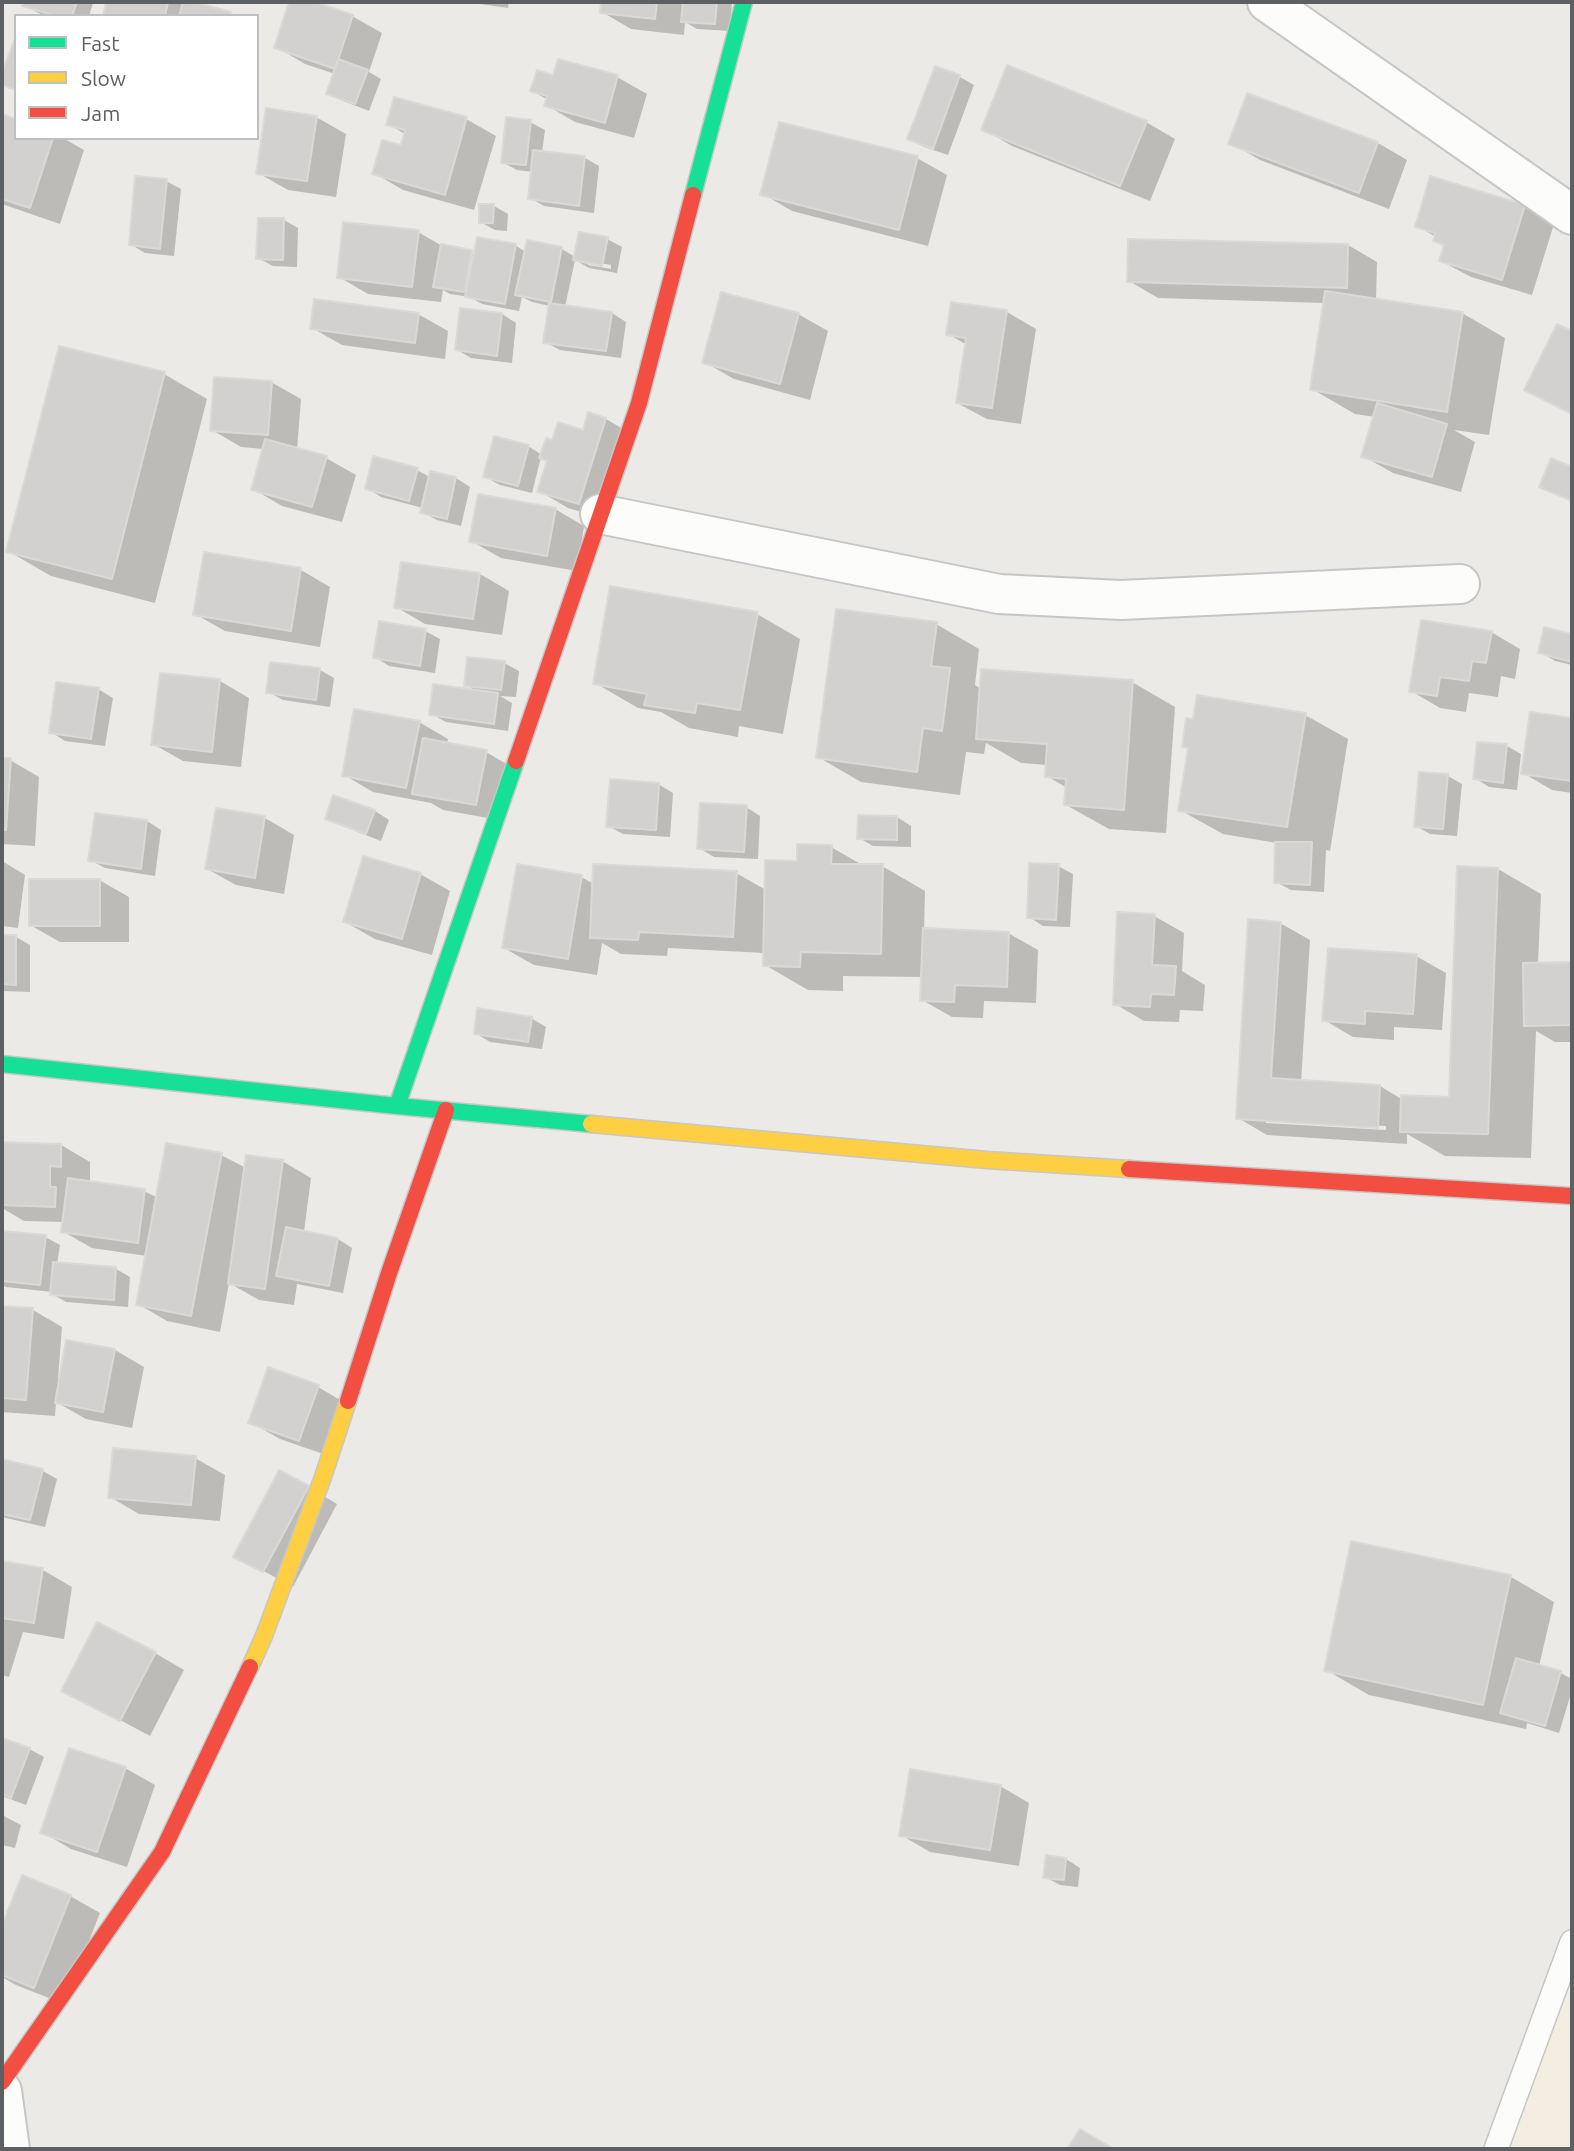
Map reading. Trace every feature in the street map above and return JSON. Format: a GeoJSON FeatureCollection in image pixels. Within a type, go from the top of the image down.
{"type":"FeatureCollection","features":[{"type":"Feature","properties":{"kind":"street"},"geometry":{"type":"LineString","coordinates":[[397,1106],[639,403],[744,2]]}},
{"type":"Feature","properties":{"kind":"street"},"geometry":{"type":"LineString","coordinates":[[1267,2],[1572,215]]}},
{"type":"Feature","properties":{"kind":"street"},"geometry":{"type":"LineString","coordinates":[[600,514],[999,594],[1121,600],[1460,584]]}},
{"type":"Feature","properties":{"kind":"street"},"geometry":{"type":"LineString","coordinates":[[2,1064],[397,1106],[987,1160],[1572,1196]]}},
{"type":"Feature","properties":{"kind":"street"},"geometry":{"type":"LineString","coordinates":[[2,2082],[162,1852],[264,1636],[323,1477],[389,1273],[446,1110]]}},
{"type":"Feature","properties":{"kind":"street"},"geometry":{"type":"LineString","coordinates":[[2,2091],[10,2149]]}},
{"type":"Feature","properties":{"kind":"lane"},"geometry":{"type":"LineString","coordinates":[[1496,2149],[1572,1942]]}},
{"type":"Feature","properties":{"kind":"shaded area"},"geometry":{"type":"Polygon","coordinates":[[[1572,1959],[1572,2149],[1501,2149],[1572,1959]]]}},
{"type":"Feature","properties":{"kind":"building"},"geometry":{"type":"Polygon","coordinates":[[[23,2],[77,2],[73,14],[49,14],[22,6],[23,2]]]}},
{"type":"Feature","properties":{"kind":"building"},"geometry":{"type":"Polygon","coordinates":[[[106,2],[168,2],[165,14],[103,14],[106,2]]]}},
{"type":"Feature","properties":{"kind":"building"},"geometry":{"type":"Polygon","coordinates":[[[183,2],[194,2],[231,12],[230,14],[180,14],[183,2]]]}},
{"type":"Feature","properties":{"kind":"building"},"geometry":{"type":"Polygon","coordinates":[[[289,2],[315,2],[353,15],[335,69],[274,48],[289,2]]]}},
{"type":"Feature","properties":{"kind":"building"},"geometry":{"type":"Polygon","coordinates":[[[601,2],[657,2],[655,19],[600,13],[601,2]]]}},
{"type":"Feature","properties":{"kind":"building"},"geometry":{"type":"Polygon","coordinates":[[[683,2],[717,2],[715,24],[681,22],[683,2]]]}},
{"type":"Feature","properties":{"kind":"building"},"geometry":{"type":"Polygon","coordinates":[[[14,41],[14,89],[2,85],[2,72],[14,41]]]}},
{"type":"Feature","properties":{"kind":"building"},"geometry":{"type":"Polygon","coordinates":[[[338,59],[368,70],[355,104],[326,94],[338,59]]]}},
{"type":"Feature","properties":{"kind":"building"},"geometry":{"type":"Polygon","coordinates":[[[558,59],[618,75],[605,123],[544,106],[547,96],[530,91],[537,70],[553,75],[558,59]]]}},
{"type":"Feature","properties":{"kind":"building"},"geometry":{"type":"Polygon","coordinates":[[[1007,65],[1147,121],[1120,186],[981,130],[1007,65]]]}},
{"type":"Feature","properties":{"kind":"building"},"geometry":{"type":"Polygon","coordinates":[[[935,66],[960,75],[933,149],[907,139],[935,66]]]}},
{"type":"Feature","properties":{"kind":"building"},"geometry":{"type":"Polygon","coordinates":[[[1247,93],[1378,142],[1359,193],[1228,144],[1247,93]]]}},
{"type":"Feature","properties":{"kind":"building"},"geometry":{"type":"Polygon","coordinates":[[[394,97],[467,117],[445,195],[372,174],[382,140],[401,145],[405,130],[386,125],[394,97]]]}},
{"type":"Feature","properties":{"kind":"building"},"geometry":{"type":"Polygon","coordinates":[[[266,108],[317,116],[307,181],[256,174],[266,108]]]}},
{"type":"Feature","properties":{"kind":"building"},"geometry":{"type":"Polygon","coordinates":[[[2,114],[14,118],[14,140],[52,140],[30,208],[2,199],[2,114]]]}},
{"type":"Feature","properties":{"kind":"building"},"geometry":{"type":"Polygon","coordinates":[[[506,117],[531,120],[526,165],[501,163],[506,117]]]}},
{"type":"Feature","properties":{"kind":"building"},"geometry":{"type":"Polygon","coordinates":[[[779,122],[918,156],[899,230],[760,195],[779,122]]]}},
{"type":"Feature","properties":{"kind":"building"},"geometry":{"type":"Polygon","coordinates":[[[533,150],[585,156],[579,206],[528,199],[533,150]]]}},
{"type":"Feature","properties":{"kind":"building"},"geometry":{"type":"Polygon","coordinates":[[[135,176],[167,179],[160,249],[129,245],[135,176]]]}},
{"type":"Feature","properties":{"kind":"building"},"geometry":{"type":"Polygon","coordinates":[[[1430,176],[1525,205],[1502,280],[1439,261],[1444,245],[1433,241],[1435,233],[1415,227],[1430,176]]]}},
{"type":"Feature","properties":{"kind":"building"},"geometry":{"type":"Polygon","coordinates":[[[479,204],[494,204],[493,223],[479,223],[479,204]]]}},
{"type":"Feature","properties":{"kind":"building"},"geometry":{"type":"Polygon","coordinates":[[[258,218],[284,218],[283,260],[256,259],[258,218]]]}},
{"type":"Feature","properties":{"kind":"building"},"geometry":{"type":"Polygon","coordinates":[[[343,222],[419,230],[412,287],[337,278],[343,222]]]}},
{"type":"Feature","properties":{"kind":"building"},"geometry":{"type":"Polygon","coordinates":[[[579,232],[608,237],[602,266],[573,260],[579,232]]]}},
{"type":"Feature","properties":{"kind":"building"},"geometry":{"type":"Polygon","coordinates":[[[477,237],[516,244],[505,304],[465,297],[477,237]]]}},
{"type":"Feature","properties":{"kind":"building"},"geometry":{"type":"Polygon","coordinates":[[[1128,239],[1348,244],[1347,288],[1127,282],[1128,239]]]}},
{"type":"Feature","properties":{"kind":"building"},"geometry":{"type":"Polygon","coordinates":[[[527,240],[562,247],[551,302],[515,295],[527,240]]]}},
{"type":"Feature","properties":{"kind":"building"},"geometry":{"type":"Polygon","coordinates":[[[441,244],[472,250],[465,292],[433,287],[441,244]]]}},
{"type":"Feature","properties":{"kind":"building"},"geometry":{"type":"Polygon","coordinates":[[[1325,291],[1463,312],[1447,412],[1310,390],[1325,291]]]}},
{"type":"Feature","properties":{"kind":"building"},"geometry":{"type":"Polygon","coordinates":[[[721,292],[799,313],[780,384],[702,363],[721,292]]]}},
{"type":"Feature","properties":{"kind":"building"},"geometry":{"type":"Polygon","coordinates":[[[314,299],[419,313],[415,343],[310,329],[314,299]]]}},
{"type":"Feature","properties":{"kind":"building"},"geometry":{"type":"Polygon","coordinates":[[[951,302],[1007,310],[992,408],[956,403],[966,338],[946,335],[951,302]]]}},
{"type":"Feature","properties":{"kind":"building"},"geometry":{"type":"Polygon","coordinates":[[[549,303],[612,312],[606,351],[543,343],[549,303]]]}},
{"type":"Feature","properties":{"kind":"building"},"geometry":{"type":"Polygon","coordinates":[[[460,308],[502,313],[497,356],[455,350],[460,308]]]}},
{"type":"Feature","properties":{"kind":"building"},"geometry":{"type":"Polygon","coordinates":[[[1557,324],[1572,331],[1572,414],[1524,390],[1557,324]]]}},
{"type":"Feature","properties":{"kind":"building"},"geometry":{"type":"Polygon","coordinates":[[[59,346],[165,372],[112,579],[6,552],[59,346]]]}},
{"type":"Feature","properties":{"kind":"building"},"geometry":{"type":"Polygon","coordinates":[[[214,377],[272,381],[268,435],[210,431],[214,377]]]}},
{"type":"Feature","properties":{"kind":"building"},"geometry":{"type":"Polygon","coordinates":[[[1377,403],[1447,424],[1432,477],[1361,457],[1377,403]]]}},
{"type":"Feature","properties":{"kind":"building"},"geometry":{"type":"Polygon","coordinates":[[[588,412],[606,418],[579,504],[537,492],[547,461],[539,458],[546,438],[552,440],[558,422],[583,430],[588,412]]]}},
{"type":"Feature","properties":{"kind":"building"},"geometry":{"type":"Polygon","coordinates":[[[494,436],[529,445],[518,486],[483,477],[494,436]]]}},
{"type":"Feature","properties":{"kind":"building"},"geometry":{"type":"Polygon","coordinates":[[[265,439],[327,456],[312,507],[251,490],[265,439]]]}},
{"type":"Feature","properties":{"kind":"building"},"geometry":{"type":"Polygon","coordinates":[[[373,456],[418,468],[409,501],[365,489],[373,456]]]}},
{"type":"Feature","properties":{"kind":"building"},"geometry":{"type":"Polygon","coordinates":[[[1551,458],[1572,467],[1572,501],[1539,487],[1551,458]]]}},
{"type":"Feature","properties":{"kind":"building"},"geometry":{"type":"Polygon","coordinates":[[[430,471],[456,477],[447,519],[420,513],[430,471]]]}},
{"type":"Feature","properties":{"kind":"building"},"geometry":{"type":"Polygon","coordinates":[[[478,494],[556,508],[547,556],[469,542],[478,494]]]}},
{"type":"Feature","properties":{"kind":"building"},"geometry":{"type":"Polygon","coordinates":[[[204,552],[301,568],[291,631],[193,615],[204,552]]]}},
{"type":"Feature","properties":{"kind":"building"},"geometry":{"type":"Polygon","coordinates":[[[401,562],[480,573],[473,619],[394,608],[401,562]]]}},
{"type":"Feature","properties":{"kind":"building"},"geometry":{"type":"Polygon","coordinates":[[[610,586],[758,612],[740,710],[697,703],[695,713],[644,705],[647,694],[593,684],[610,586]]]}},
{"type":"Feature","properties":{"kind":"building"},"geometry":{"type":"Polygon","coordinates":[[[836,609],[937,622],[931,666],[950,668],[942,731],[923,728],[917,772],[816,758],[836,609]]]}},
{"type":"Feature","properties":{"kind":"building"},"geometry":{"type":"Polygon","coordinates":[[[1421,620],[1492,631],[1486,663],[1472,661],[1469,681],[1440,677],[1437,696],[1409,692],[1421,620]]]}},
{"type":"Feature","properties":{"kind":"building"},"geometry":{"type":"Polygon","coordinates":[[[379,621],[426,629],[420,666],[373,658],[379,621]]]}},
{"type":"Feature","properties":{"kind":"building"},"geometry":{"type":"Polygon","coordinates":[[[1544,627],[1572,634],[1572,662],[1538,653],[1544,627]]]}},
{"type":"Feature","properties":{"kind":"building"},"geometry":{"type":"Polygon","coordinates":[[[467,657],[505,661],[501,690],[464,686],[467,657]]]}},
{"type":"Feature","properties":{"kind":"building"},"geometry":{"type":"Polygon","coordinates":[[[270,662],[320,668],[316,700],[266,693],[270,662]]]}},
{"type":"Feature","properties":{"kind":"building"},"geometry":{"type":"Polygon","coordinates":[[[981,669],[1133,680],[1124,810],[1064,805],[1066,779],[1045,777],[1047,744],[976,739],[981,669]]]}},
{"type":"Feature","properties":{"kind":"building"},"geometry":{"type":"Polygon","coordinates":[[[160,673],[220,679],[212,752],[151,745],[160,673]]]}},
{"type":"Feature","properties":{"kind":"building"},"geometry":{"type":"Polygon","coordinates":[[[56,682],[99,688],[91,739],[49,733],[56,682]]]}},
{"type":"Feature","properties":{"kind":"building"},"geometry":{"type":"Polygon","coordinates":[[[433,684],[498,693],[494,724],[429,715],[433,684]]]}},
{"type":"Feature","properties":{"kind":"building"},"geometry":{"type":"Polygon","coordinates":[[[1197,695],[1306,713],[1287,827],[1178,811],[1188,748],[1182,747],[1186,718],[1193,719],[1197,695]]]}},
{"type":"Feature","properties":{"kind":"building"},"geometry":{"type":"Polygon","coordinates":[[[354,709],[420,721],[406,788],[342,776],[354,709]]]}},
{"type":"Feature","properties":{"kind":"building"},"geometry":{"type":"Polygon","coordinates":[[[1530,712],[1572,718],[1572,781],[1521,774],[1530,712]]]}},
{"type":"Feature","properties":{"kind":"building"},"geometry":{"type":"Polygon","coordinates":[[[423,738],[487,750],[476,805],[412,794],[423,738]]]}},
{"type":"Feature","properties":{"kind":"building"},"geometry":{"type":"Polygon","coordinates":[[[1477,742],[1507,744],[1503,783],[1473,779],[1477,742]]]}},
{"type":"Feature","properties":{"kind":"building"},"geometry":{"type":"Polygon","coordinates":[[[2,758],[11,758],[6,830],[2,830],[2,758]]]}},
{"type":"Feature","properties":{"kind":"building"},"geometry":{"type":"Polygon","coordinates":[[[1419,772],[1448,774],[1443,829],[1414,827],[1419,772]]]}},
{"type":"Feature","properties":{"kind":"building"},"geometry":{"type":"Polygon","coordinates":[[[610,779],[659,783],[656,830],[606,827],[610,779]]]}},
{"type":"Feature","properties":{"kind":"building"},"geometry":{"type":"Polygon","coordinates":[[[333,795],[375,810],[366,834],[325,819],[333,795]]]}},
{"type":"Feature","properties":{"kind":"building"},"geometry":{"type":"Polygon","coordinates":[[[700,803],[747,805],[744,852],[697,849],[700,803]]]}},
{"type":"Feature","properties":{"kind":"building"},"geometry":{"type":"Polygon","coordinates":[[[216,808],[265,816],[255,878],[205,869],[216,808]]]}},
{"type":"Feature","properties":{"kind":"building"},"geometry":{"type":"Polygon","coordinates":[[[95,813],[147,820],[141,869],[88,861],[95,813]]]}},
{"type":"Feature","properties":{"kind":"building"},"geometry":{"type":"Polygon","coordinates":[[[858,815],[897,816],[897,840],[857,839],[858,815]]]}},
{"type":"Feature","properties":{"kind":"building"},"geometry":{"type":"Polygon","coordinates":[[[1275,842],[1312,842],[1310,885],[1274,883],[1275,842]]]}},
{"type":"Feature","properties":{"kind":"building"},"geometry":{"type":"Polygon","coordinates":[[[797,844],[832,845],[831,864],[883,864],[881,954],[801,952],[800,967],[763,966],[765,860],[797,861],[797,844]]]}},
{"type":"Feature","properties":{"kind":"building"},"geometry":{"type":"Polygon","coordinates":[[[363,856],[421,873],[402,939],[343,922],[363,856]]]}},
{"type":"Feature","properties":{"kind":"building"},"geometry":{"type":"Polygon","coordinates":[[[1029,863],[1059,864],[1056,920],[1027,918],[1029,863]]]}},
{"type":"Feature","properties":{"kind":"building"},"geometry":{"type":"Polygon","coordinates":[[[517,864],[582,875],[568,959],[502,948],[517,864]]]}},
{"type":"Feature","properties":{"kind":"building"},"geometry":{"type":"Polygon","coordinates":[[[593,864],[737,871],[733,937],[639,932],[638,940],[590,938],[593,864]]]}},
{"type":"Feature","properties":{"kind":"building"},"geometry":{"type":"Polygon","coordinates":[[[1457,866],[1498,868],[1488,1134],[1400,1132],[1401,1095],[1449,1097],[1457,866]]]}},
{"type":"Feature","properties":{"kind":"building"},"geometry":{"type":"Polygon","coordinates":[[[29,879],[100,879],[100,926],[29,926],[29,879]]]}},
{"type":"Feature","properties":{"kind":"building"},"geometry":{"type":"Polygon","coordinates":[[[1117,912],[1155,914],[1152,965],[1176,966],[1174,995],[1151,994],[1150,1007],[1113,1005],[1117,912]]]}},
{"type":"Feature","properties":{"kind":"building"},"geometry":{"type":"Polygon","coordinates":[[[1248,919],[1281,922],[1271,1078],[1380,1085],[1378,1128],[1236,1119],[1248,919]]]}},
{"type":"Feature","properties":{"kind":"building"},"geometry":{"type":"Polygon","coordinates":[[[923,928],[1009,932],[1007,987],[955,985],[954,1002],[920,1001],[923,928]]]}},
{"type":"Feature","properties":{"kind":"building"},"geometry":{"type":"Polygon","coordinates":[[[2,935],[16,935],[16,985],[2,984],[2,935]]]}},
{"type":"Feature","properties":{"kind":"building"},"geometry":{"type":"Polygon","coordinates":[[[1328,948],[1417,954],[1413,1014],[1365,1011],[1365,1024],[1322,1021],[1328,948]]]}},
{"type":"Feature","properties":{"kind":"building"},"geometry":{"type":"Polygon","coordinates":[[[1572,962],[1572,1025],[1524,1026],[1523,963],[1572,962]]]}},
{"type":"Feature","properties":{"kind":"building"},"geometry":{"type":"Polygon","coordinates":[[[477,1008],[532,1017],[528,1042],[474,1034],[477,1008]]]}},
{"type":"Feature","properties":{"kind":"building"},"geometry":{"type":"Polygon","coordinates":[[[2,1142],[61,1144],[61,1167],[50,1166],[50,1187],[56,1187],[55,1207],[2,1205],[2,1142]]]}},
{"type":"Feature","properties":{"kind":"building"},"geometry":{"type":"Polygon","coordinates":[[[166,1143],[222,1153],[191,1316],[136,1305],[166,1143]]]}},
{"type":"Feature","properties":{"kind":"building"},"geometry":{"type":"Polygon","coordinates":[[[246,1155],[283,1160],[265,1289],[228,1284],[246,1155]]]}},
{"type":"Feature","properties":{"kind":"building"},"geometry":{"type":"Polygon","coordinates":[[[68,1178],[145,1189],[138,1243],[61,1232],[68,1178]]]}},
{"type":"Feature","properties":{"kind":"building"},"geometry":{"type":"Polygon","coordinates":[[[286,1227],[338,1238],[329,1286],[276,1276],[286,1227]]]}},
{"type":"Feature","properties":{"kind":"building"},"geometry":{"type":"Polygon","coordinates":[[[2,1231],[46,1235],[40,1285],[2,1281],[2,1231]]]}},
{"type":"Feature","properties":{"kind":"building"},"geometry":{"type":"Polygon","coordinates":[[[53,1262],[116,1267],[114,1300],[50,1295],[53,1262]]]}},
{"type":"Feature","properties":{"kind":"building"},"geometry":{"type":"Polygon","coordinates":[[[2,1306],[33,1308],[26,1400],[2,1398],[2,1306]]]}},
{"type":"Feature","properties":{"kind":"building"},"geometry":{"type":"Polygon","coordinates":[[[66,1340],[115,1349],[103,1412],[55,1403],[66,1340]]]}},
{"type":"Feature","properties":{"kind":"building"},"geometry":{"type":"Polygon","coordinates":[[[268,1367],[319,1385],[299,1441],[248,1423],[268,1367]]]}},
{"type":"Feature","properties":{"kind":"building"},"geometry":{"type":"Polygon","coordinates":[[[113,1448],[196,1456],[191,1505],[108,1498],[113,1448]]]}},
{"type":"Feature","properties":{"kind":"building"},"geometry":{"type":"Polygon","coordinates":[[[2,1459],[43,1469],[30,1520],[2,1514],[2,1459]]]}},
{"type":"Feature","properties":{"kind":"building"},"geometry":{"type":"Polygon","coordinates":[[[279,1470],[309,1486],[263,1572],[233,1557],[279,1470]]]}},
{"type":"Feature","properties":{"kind":"building"},"geometry":{"type":"Polygon","coordinates":[[[1351,1541],[1511,1575],[1483,1705],[1324,1671],[1351,1541]]]}},
{"type":"Feature","properties":{"kind":"building"},"geometry":{"type":"Polygon","coordinates":[[[2,1561],[43,1568],[34,1623],[2,1618],[2,1561]]]}},
{"type":"Feature","properties":{"kind":"building"},"geometry":{"type":"Polygon","coordinates":[[[97,1622],[156,1652],[120,1721],[61,1691],[97,1622]]]}},
{"type":"Feature","properties":{"kind":"building"},"geometry":{"type":"Polygon","coordinates":[[[1516,1658],[1561,1671],[1545,1726],[1500,1713],[1516,1658]]]}},
{"type":"Feature","properties":{"kind":"building"},"geometry":{"type":"Polygon","coordinates":[[[2,1738],[30,1748],[11,1798],[2,1794],[2,1738]]]}},
{"type":"Feature","properties":{"kind":"building"},"geometry":{"type":"Polygon","coordinates":[[[69,1748],[126,1767],[97,1852],[40,1833],[69,1748]]]}},
{"type":"Feature","properties":{"kind":"building"},"geometry":{"type":"Polygon","coordinates":[[[910,1769],[1001,1785],[990,1850],[899,1836],[910,1769]]]}},
{"type":"Feature","properties":{"kind":"building"},"geometry":{"type":"Polygon","coordinates":[[[1046,1855],[1066,1858],[1064,1880],[1043,1878],[1046,1855]]]}},
{"type":"Feature","properties":{"kind":"building"},"geometry":{"type":"Polygon","coordinates":[[[22,1875],[71,1895],[34,1988],[2,1975],[2,1925],[22,1875]]]}},
{"type":"Feature","properties":{"kind":"building"},"geometry":{"type":"Polygon","coordinates":[[[1080,2129],[1114,2149],[1067,2149],[1080,2129]]]}},
{"type":"Feature","properties":{"kind":"traffic: fast"},"geometry":{"type":"LineString","coordinates":[[693,195],[744,2]]}},
{"type":"Feature","properties":{"kind":"traffic: fast"},"geometry":{"type":"LineString","coordinates":[[397,1106],[516,761]]}},
{"type":"Feature","properties":{"kind":"traffic: fast"},"geometry":{"type":"LineString","coordinates":[[2,1064],[591,1124]]}},
{"type":"Feature","properties":{"kind":"traffic: slow"},"geometry":{"type":"LineString","coordinates":[[591,1124],[987,1160],[1129,1169]]}},
{"type":"Feature","properties":{"kind":"traffic: slow"},"geometry":{"type":"LineString","coordinates":[[250,1667],[323,1477],[348,1401]]}},
{"type":"Feature","properties":{"kind":"traffic: jam"},"geometry":{"type":"LineString","coordinates":[[516,761],[639,403],[693,195]]}},
{"type":"Feature","properties":{"kind":"traffic: jam"},"geometry":{"type":"LineString","coordinates":[[348,1401],[446,1110]]}},
{"type":"Feature","properties":{"kind":"traffic: jam"},"geometry":{"type":"LineString","coordinates":[[1129,1169],[1572,1196]]}},
{"type":"Feature","properties":{"kind":"traffic: jam"},"geometry":{"type":"LineString","coordinates":[[2,2082],[162,1852],[250,1667]]}}]}
